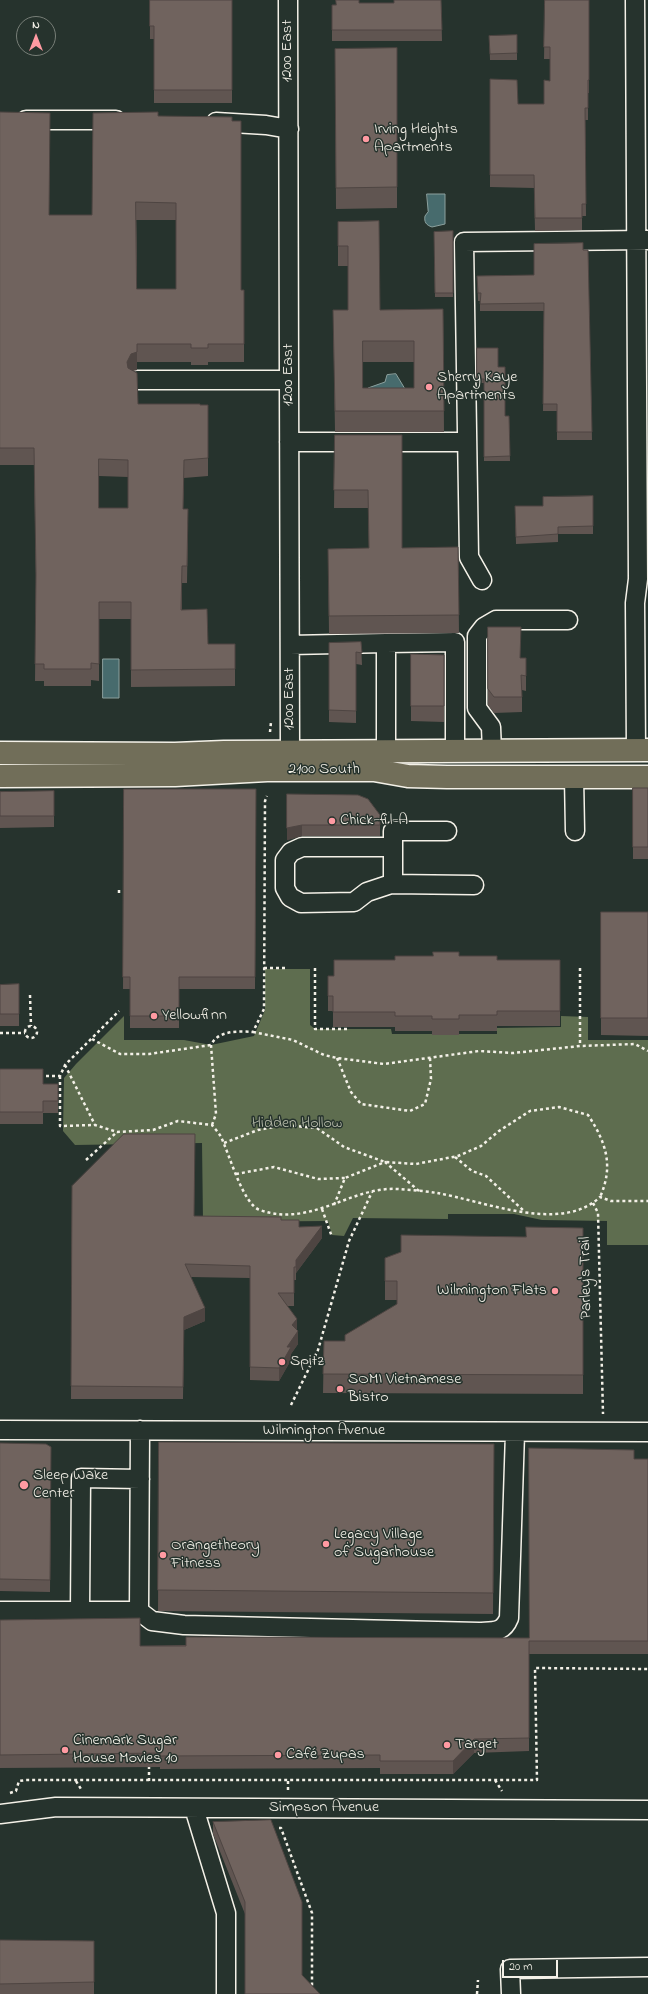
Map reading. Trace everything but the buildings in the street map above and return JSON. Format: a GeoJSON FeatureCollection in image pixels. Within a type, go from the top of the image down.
{"type":"FeatureCollection","features":[{"type":"Feature","properties":{"kind":"main road","name":"2100 South"},"geometry":{"type":"LineString","coordinates":[[0,753],[175,754],[290,751],[492,752],[642,750]]}},
{"type":"Feature","properties":{"kind":"main road"},"geometry":{"type":"LineString","coordinates":[[447,777],[450,773],[460,768],[479,764],[620,763],[629,760],[642,750]]}},
{"type":"Feature","properties":{"kind":"main road"},"geometry":{"type":"LineString","coordinates":[[87,776],[88,768],[95,765],[159,764],[168,761],[175,754]]}},
{"type":"Feature","properties":{"kind":"main road","name":"2100 South"},"geometry":{"type":"LineString","coordinates":[[0,776],[175,775],[267,770],[374,770],[408,776],[447,777],[648,776]]}},
{"type":"Feature","properties":{"kind":"street","name":"1200 East"},"geometry":{"type":"LineString","coordinates":[[288,0],[290,751]]}},
{"type":"Feature","properties":{"kind":"street"},"geometry":{"type":"LineString","coordinates":[[635,0],[642,240],[643,419],[638,579],[642,603],[642,750]]}},
{"type":"Feature","properties":{"kind":"street"},"geometry":{"type":"LineString","coordinates":[[19,120],[130,120]]}},
{"type":"Feature","properties":{"kind":"street"},"geometry":{"type":"LineString","coordinates":[[200,121],[266,125],[289,129]]}},
{"type":"Feature","properties":{"kind":"street"},"geometry":{"type":"LineString","coordinates":[[482,580],[469,557],[464,242],[642,240]]}},
{"type":"Feature","properties":{"kind":"street"},"geometry":{"type":"LineString","coordinates":[[137,380],[289,380]]}},
{"type":"Feature","properties":{"kind":"street"},"geometry":{"type":"LineString","coordinates":[[289,442],[467,442]]}},
{"type":"Feature","properties":{"kind":"street"},"geometry":{"type":"LineString","coordinates":[[492,752],[491,727],[477,708],[477,636],[484,627],[496,620],[568,620]]}},
{"type":"Feature","properties":{"kind":"street"},"geometry":{"type":"LineString","coordinates":[[290,645],[455,642],[455,751]]}},
{"type":"Feature","properties":{"kind":"street"},"geometry":{"type":"LineString","coordinates":[[386,643],[386,751]]}},
{"type":"Feature","properties":{"kind":"street"},"geometry":{"type":"LineString","coordinates":[[574,777],[575,831]]}},
{"type":"Feature","properties":{"kind":"street"},"geometry":{"type":"LineString","coordinates":[[387,886],[393,848],[393,831],[447,831]]}},
{"type":"Feature","properties":{"kind":"street"},"geometry":{"type":"LineString","coordinates":[[393,848],[302,847],[291,852],[285,860],[285,888],[290,897],[301,903],[354,902],[367,892],[387,886],[474,885]]}},
{"type":"Feature","properties":{"kind":"street","name":"Wilmington Avenue"},"geometry":{"type":"LineString","coordinates":[[0,1430],[515,1433],[648,1432]]}},
{"type":"Feature","properties":{"kind":"street"},"geometry":{"type":"LineString","coordinates":[[139,1611],[140,1430]]}},
{"type":"Feature","properties":{"kind":"street"},"geometry":{"type":"LineString","coordinates":[[0,1611],[139,1611],[152,1621],[184,1625],[479,1632],[498,1630],[505,1626],[509,1618],[515,1433]]}},
{"type":"Feature","properties":{"kind":"street"},"geometry":{"type":"LineString","coordinates":[[80,1611],[81,1478],[140,1479]]}},
{"type":"Feature","properties":{"kind":"street","name":"Simpson Avenue"},"geometry":{"type":"LineString","coordinates":[[0,1814],[56,1807],[648,1810]]}},
{"type":"Feature","properties":{"kind":"street"},"geometry":{"type":"LineString","coordinates":[[194,1808],[226,1914],[226,1994]]}},
{"type":"Feature","properties":{"kind":"street"},"geometry":{"type":"LineString","coordinates":[[511,1994],[510,1969],[648,1967]]}},
{"type":"Feature","properties":{"kind":"path"},"geometry":{"type":"LineString","coordinates":[[253,1032],[264,1009],[265,801],[267,796]]}},
{"type":"Feature","properties":{"kind":"path"},"geometry":{"type":"LineString","coordinates":[[119,890],[119,896]]}},
{"type":"Feature","properties":{"kind":"path"},"geometry":{"type":"LineString","coordinates":[[264,968],[286,968]]}},
{"type":"Feature","properties":{"kind":"path"},"geometry":{"type":"LineString","coordinates":[[315,968],[315,1029],[348,1029]]}},
{"type":"Feature","properties":{"kind":"path"},"geometry":{"type":"LineString","coordinates":[[580,968],[580,1046]]}},
{"type":"Feature","properties":{"kind":"path"},"geometry":{"type":"LineString","coordinates":[[30,994],[31,1026]]}},
{"type":"Feature","properties":{"kind":"path"},"geometry":{"type":"LineString","coordinates":[[119,1011],[65,1065],[60,1076],[60,1126],[95,1125],[117,1132],[153,1130],[178,1121],[212,1125],[221,1136],[247,1198],[259,1210],[288,1215],[322,1209],[372,1192],[387,1189],[437,1193],[538,1214],[571,1213],[593,1203],[600,1197],[605,1186],[608,1165],[601,1134],[588,1115],[559,1107],[530,1111],[499,1131],[481,1146],[455,1157],[416,1164],[385,1162],[344,1147],[317,1128],[284,1125],[258,1130],[224,1143]]}},
{"type":"Feature","properties":{"kind":"path"},"geometry":{"type":"LineString","coordinates":[[31,1026],[38,1032],[36,1038],[27,1038],[25,1029],[31,1026]]}},
{"type":"Feature","properties":{"kind":"path"},"geometry":{"type":"LineString","coordinates":[[212,1125],[216,1114],[211,1045],[214,1039],[222,1035],[240,1031],[293,1040],[324,1055],[337,1058],[384,1064],[479,1051],[513,1052],[580,1046],[635,1044],[648,1052]]}},
{"type":"Feature","properties":{"kind":"path"},"geometry":{"type":"LineString","coordinates":[[0,1033],[25,1033]]}},
{"type":"Feature","properties":{"kind":"path"},"geometry":{"type":"LineString","coordinates":[[92,1039],[120,1054],[149,1054],[211,1045]]}},
{"type":"Feature","properties":{"kind":"path"},"geometry":{"type":"LineString","coordinates":[[337,1058],[351,1092],[361,1104],[410,1111],[425,1104],[431,1079],[430,1058]]}},
{"type":"Feature","properties":{"kind":"path"},"geometry":{"type":"LineString","coordinates":[[65,1065],[95,1125]]}},
{"type":"Feature","properties":{"kind":"path"},"geometry":{"type":"LineString","coordinates":[[38,1076],[60,1076]]}},
{"type":"Feature","properties":{"kind":"path"},"geometry":{"type":"LineString","coordinates":[[86,1160],[117,1132]]}},
{"type":"Feature","properties":{"kind":"path"},"geometry":{"type":"LineString","coordinates":[[455,1157],[472,1171],[486,1176],[524,1212]]}},
{"type":"Feature","properties":{"kind":"path"},"geometry":{"type":"LineString","coordinates":[[236,1174],[274,1167],[318,1179],[345,1178],[385,1162]]}},
{"type":"Feature","properties":{"kind":"path"},"geometry":{"type":"LineString","coordinates":[[385,1162],[420,1191]]}},
{"type":"Feature","properties":{"kind":"path"},"geometry":{"type":"LineString","coordinates":[[334,1205],[345,1178]]}},
{"type":"Feature","properties":{"kind":"path"},"geometry":{"type":"LineString","coordinates":[[291,1405],[318,1350],[348,1241],[372,1192]]}},
{"type":"Feature","properties":{"kind":"path"},"geometry":{"type":"LineString","coordinates":[[600,1197],[611,1201],[648,1202]]}},
{"type":"Feature","properties":{"kind":"path","name":"Parley's Trail"},"geometry":{"type":"LineString","coordinates":[[593,1203],[598,1213],[603,1412]]}},
{"type":"Feature","properties":{"kind":"path"},"geometry":{"type":"LineString","coordinates":[[322,1209],[332,1237]]}},
{"type":"Feature","properties":{"kind":"path"},"geometry":{"type":"LineString","coordinates":[[7,1795],[16,1791],[19,1781],[26,1780],[537,1780],[535,1668],[648,1669]]}},
{"type":"Feature","properties":{"kind":"path"},"geometry":{"type":"LineString","coordinates":[[149,1757],[149,1781]]}},
{"type":"Feature","properties":{"kind":"path"},"geometry":{"type":"LineString","coordinates":[[494,1780],[503,1792]]}},
{"type":"Feature","properties":{"kind":"path"},"geometry":{"type":"LineString","coordinates":[[288,1781],[288,1792]]}},
{"type":"Feature","properties":{"kind":"path"},"geometry":{"type":"LineString","coordinates":[[277,1828],[282,1828],[312,1913],[312,1989]]}},
{"type":"Feature","properties":{"kind":"path"},"geometry":{"type":"LineString","coordinates":[[477,1994],[478,1980]]}},
{"type":"Feature","properties":{"kind":"green space","name":"Hidden Hollow"},"geometry":{"type":"Polygon","coordinates":[[[265,969],[310,969],[310,1025],[315,1029],[391,1029],[392,1034],[497,1034],[497,1028],[561,1027],[561,1016],[588,1017],[588,1040],[648,1040],[648,1245],[607,1245],[607,1221],[542,1220],[514,1214],[448,1214],[448,1219],[353,1218],[344,1236],[332,1235],[328,1221],[203,1222],[202,1143],[75,1145],[63,1131],[64,1078],[124,1016],[124,1040],[184,1040],[211,1045],[254,1036],[265,1010],[265,969]]]}},
{"type":"Feature","properties":{"kind":"water"},"geometry":{"type":"Polygon","coordinates":[[[427,194],[445,194],[445,224],[432,227],[426,223],[425,216],[428,212],[427,194]]]}},
{"type":"Feature","properties":{"kind":"water"},"geometry":{"type":"Polygon","coordinates":[[[396,374],[405,389],[373,398],[368,388],[385,382],[387,375],[396,374]]]}},
{"type":"Feature","properties":{"kind":"water"},"geometry":{"type":"Polygon","coordinates":[[[103,659],[119,659],[119,698],[103,698],[103,659]]]}},
{"type":"Feature","properties":{"kind":"place","name":"Irving Heights Apartments"},"geometry":{"type":"Point","coordinates":[366,139]}},
{"type":"Feature","properties":{"kind":"place","name":"Sherry Kaye Apartments"},"geometry":{"type":"Point","coordinates":[429,387]}},
{"type":"Feature","properties":{"kind":"place","name":"Chick-fil-A"},"geometry":{"type":"Point","coordinates":[332,821]}},
{"type":"Feature","properties":{"kind":"place","name":"Yellowfinn"},"geometry":{"type":"Point","coordinates":[154,1016]}},
{"type":"Feature","properties":{"kind":"place","name":"Wilmington Flats"},"geometry":{"type":"Point","coordinates":[555,1291]}},
{"type":"Feature","properties":{"kind":"place","name":"Spitz"},"geometry":{"type":"Point","coordinates":[282,1362]}},
{"type":"Feature","properties":{"kind":"place","name":"SOMI Vietnamese Bistro"},"geometry":{"type":"Point","coordinates":[340,1389]}},
{"type":"Feature","properties":{"kind":"place","name":"Sleep Wake Center"},"geometry":{"type":"Point","coordinates":[24,1485]}},
{"type":"Feature","properties":{"kind":"place","name":"Legacy Village of Sugarhouse"},"geometry":{"type":"Point","coordinates":[326,1544]}},
{"type":"Feature","properties":{"kind":"place","name":"Orangetheory Fitness"},"geometry":{"type":"Point","coordinates":[163,1555]}},
{"type":"Feature","properties":{"kind":"place","name":"Target"},"geometry":{"type":"Point","coordinates":[447,1745]}},
{"type":"Feature","properties":{"kind":"place","name":"Cinemark Sugar House Movies 10"},"geometry":{"type":"Point","coordinates":[65,1750]}},
{"type":"Feature","properties":{"kind":"place","name":"Café Zupas"},"geometry":{"type":"Point","coordinates":[278,1755]}}]}
